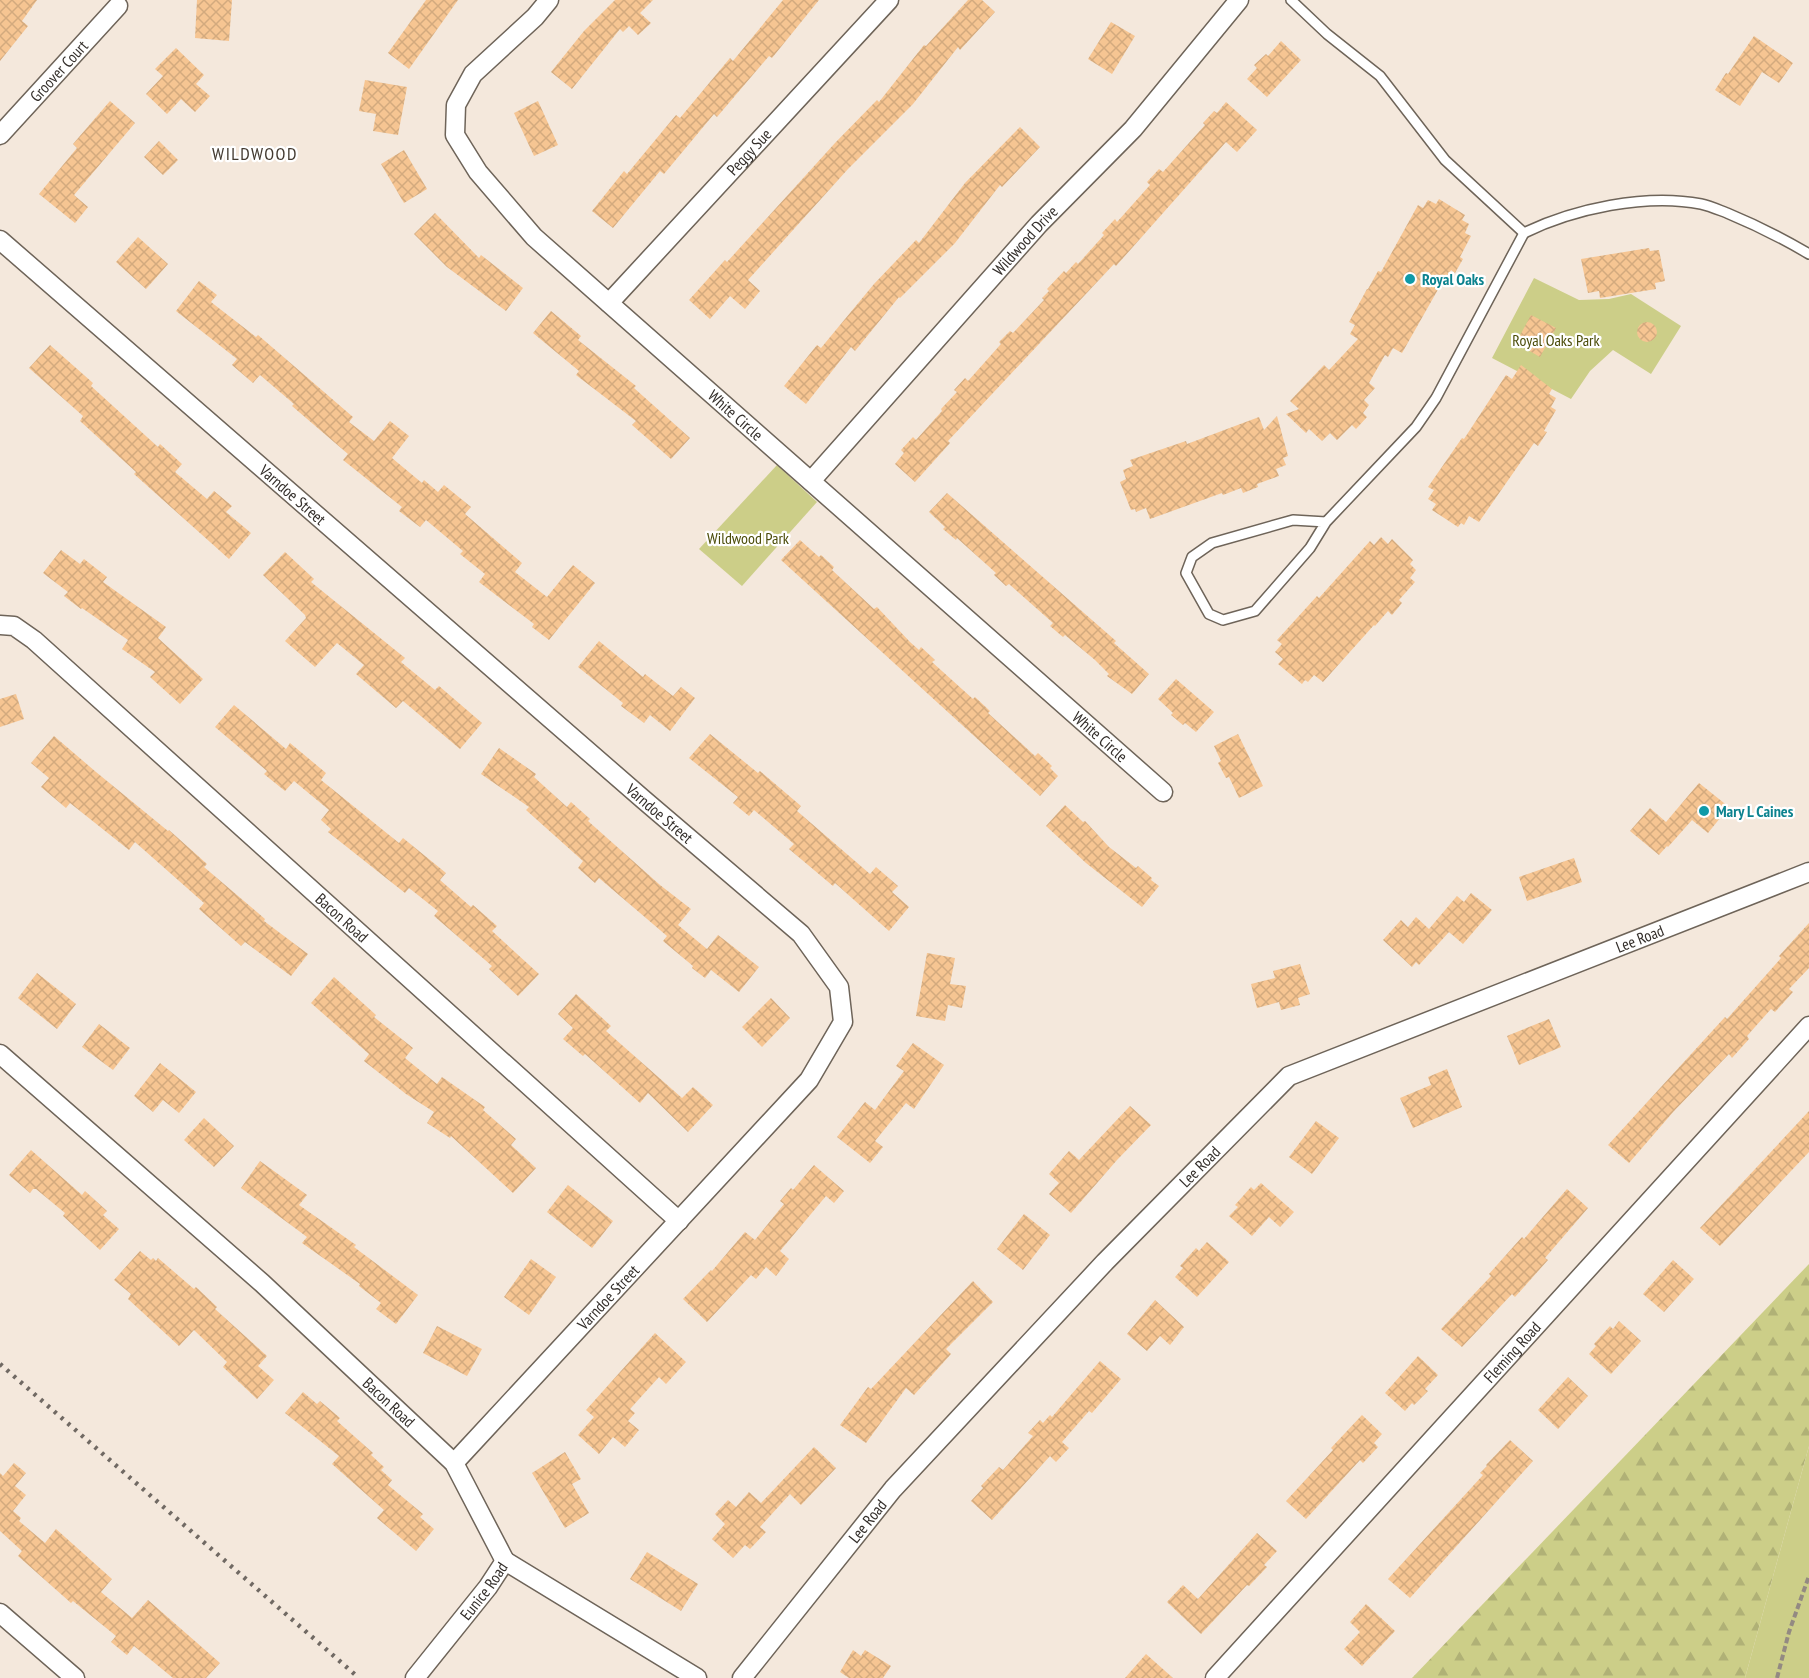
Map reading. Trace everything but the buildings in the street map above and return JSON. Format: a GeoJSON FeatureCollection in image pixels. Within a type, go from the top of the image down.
{"type":"FeatureCollection","features":[{"type":"Feature","properties":{"kind":"street","name":"White Circle"},"geometry":{"type":"LineString","coordinates":[[549,0],[535,17],[473,74],[456,105],[455,135],[478,172],[534,237],[1163,792]]}},
{"type":"Feature","properties":{"kind":"street","name":"Peggy Sue"},"geometry":{"type":"LineString","coordinates":[[609,303],[888,0]]}},
{"type":"Feature","properties":{"kind":"street","name":"Wildwood Drive"},"geometry":{"type":"LineString","coordinates":[[812,481],[1039,224],[1133,129],[1239,0]]}},
{"type":"Feature","properties":{"kind":"street","name":"Groover Court"},"geometry":{"type":"LineString","coordinates":[[0,135],[118,6]]}},
{"type":"Feature","properties":{"kind":"street","name":"Varndoe Street"},"geometry":{"type":"LineString","coordinates":[[0,240],[801,934],[840,987],[843,1022],[809,1080],[454,1463]]}},
{"type":"Feature","properties":{"kind":"street","name":"Bacon Road"},"geometry":{"type":"LineString","coordinates":[[0,625],[15,626],[34,640],[679,1221]]}},
{"type":"Feature","properties":{"kind":"street","name":"Lee Road"},"geometry":{"type":"LineString","coordinates":[[742,1678],[893,1489],[1105,1262],[1289,1076],[1809,872]]}},
{"type":"Feature","properties":{"kind":"street","name":"Fleming Road"},"geometry":{"type":"LineString","coordinates":[[1215,1678],[1809,1026]]}},
{"type":"Feature","properties":{"kind":"street","name":"Bacon Road"},"geometry":{"type":"LineString","coordinates":[[0,1054],[262,1283],[454,1463]]}},
{"type":"Feature","properties":{"kind":"street","name":"Eunice Road"},"geometry":{"type":"LineString","coordinates":[[415,1678],[488,1587],[505,1561],[454,1463]]}},
{"type":"Feature","properties":{"kind":"street"},"geometry":{"type":"LineString","coordinates":[[505,1561],[697,1678]]}},
{"type":"Feature","properties":{"kind":"street"},"geometry":{"type":"LineString","coordinates":[[0,1613],[75,1678]]}},
{"type":"Feature","properties":{"kind":"lane"},"geometry":{"type":"LineString","coordinates":[[1291,0],[1327,34],[1380,76],[1445,160],[1524,233]]}},
{"type":"Feature","properties":{"kind":"lane"},"geometry":{"type":"LineString","coordinates":[[1326,522],[1293,520],[1212,543],[1192,557],[1186,573],[1209,614],[1223,620],[1255,611],[1310,548],[1326,522],[1416,427],[1436,398],[1524,233],[1574,213],[1627,204],[1676,201],[1704,204],[1762,227],[1809,254]]}},
{"type":"Feature","properties":{"kind":"path"},"geometry":{"type":"LineString","coordinates":[[1778,1678],[1790,1632],[1809,1576]]}},
{"type":"Feature","properties":{"kind":"green space","name":"Royal Oaks Park"},"geometry":{"type":"Polygon","coordinates":[[[1534,278],[1579,300],[1609,299],[1631,294],[1681,326],[1651,374],[1613,350],[1590,371],[1571,399],[1492,358],[1534,278]]]}},
{"type":"Feature","properties":{"kind":"green space","name":"Wildwood Park"},"geometry":{"type":"Polygon","coordinates":[[[777,465],[817,502],[742,586],[699,549],[777,465]]]}},
{"type":"Feature","properties":{"kind":"green space"},"geometry":{"type":"Polygon","coordinates":[[[1809,1264],[1809,1446],[1745,1678],[1412,1678],[1809,1264]]]}},
{"type":"Feature","properties":{"kind":"green space"},"geometry":{"type":"Polygon","coordinates":[[[1809,1446],[1809,1678],[1745,1678],[1809,1446]]]}},
{"type":"Feature","properties":{"kind":"railway"},"geometry":{"type":"LineString","coordinates":[[0,1364],[359,1678]]}},
{"type":"Feature","properties":{"kind":"place","name":"Royal Oaks"},"geometry":{"type":"Point","coordinates":[1410,279]}},
{"type":"Feature","properties":{"kind":"place","name":"Mary L Caines"},"geometry":{"type":"Point","coordinates":[1704,811]}},
{"type":"Feature","properties":{"kind":"district","name":"WILDWOOD"},"geometry":{"type":"Point","coordinates":[255,153]}}]}
